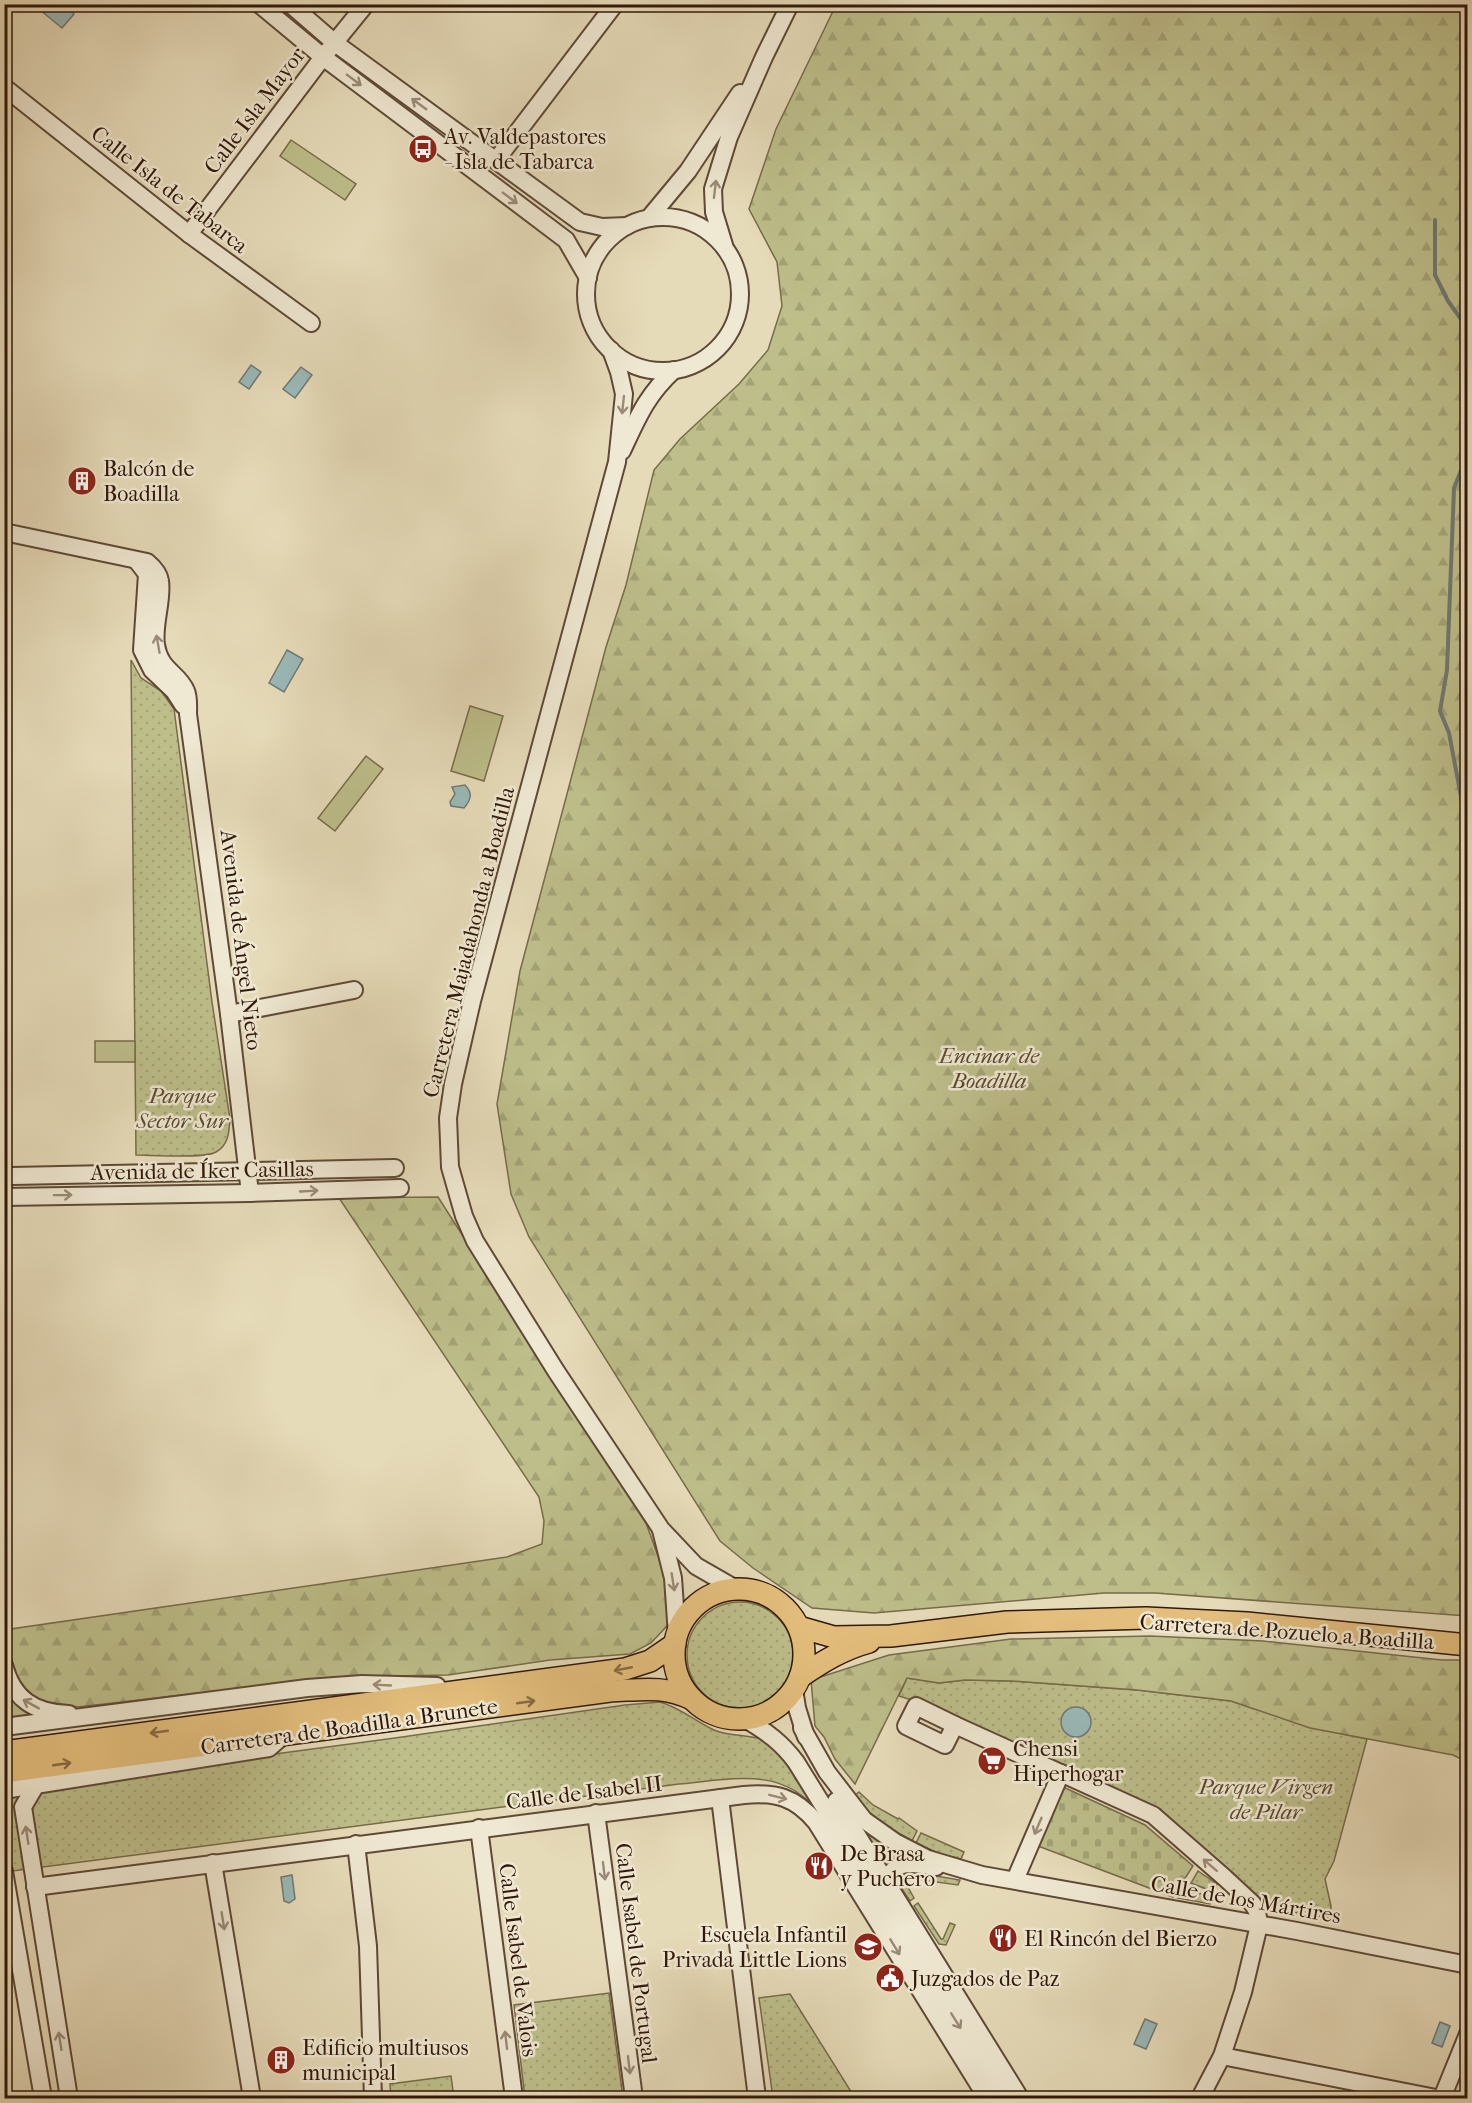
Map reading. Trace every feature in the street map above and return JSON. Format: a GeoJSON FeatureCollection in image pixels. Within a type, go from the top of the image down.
{"type":"FeatureCollection","features":[{"type":"Feature","properties":{"kind":"main road"},"geometry":{"type":"LineString","coordinates":[[736,1589],[768,1596],[786,1609],[799,1627],[804,1652],[797,1683],[787,1698],[768,1713],[746,1719],[716,1715],[692,1699],[685,1691],[677,1674],[676,1640],[681,1625],[695,1607],[714,1594],[736,1589]]}},
{"type":"Feature","properties":{"kind":"main road","name":"Carretera de Pozuelo a Boadilla"},"geometry":{"type":"LineString","coordinates":[[799,1627],[834,1637],[891,1636],[1007,1623],[1146,1618],[1247,1623],[1467,1645]]}},
{"type":"Feature","properties":{"kind":"main road","name":"Carretera de Pozuelo a Boadilla"},"geometry":{"type":"LineString","coordinates":[[797,1683],[826,1659],[852,1647],[891,1636]]}},
{"type":"Feature","properties":{"kind":"main road","name":"Carretera de Boadilla a Brunete"},"geometry":{"type":"LineString","coordinates":[[4,1752],[639,1666],[661,1655],[676,1640]]}},
{"type":"Feature","properties":{"kind":"main road","name":"Carretera de Boadilla a Brunete"},"geometry":{"type":"LineString","coordinates":[[4,1772],[610,1691],[658,1688],[677,1692],[692,1699]]}},
{"type":"Feature","properties":{"kind":"street"},"geometry":{"type":"LineString","coordinates":[[259,4],[323,57],[566,240],[588,278]]}},
{"type":"Feature","properties":{"kind":"street"},"geometry":{"type":"LineString","coordinates":[[290,4],[335,43],[580,222],[602,227],[628,226]]}},
{"type":"Feature","properties":{"kind":"street","name":"Calle Isla Mayor"},"geometry":{"type":"LineString","coordinates":[[189,234],[366,4]]}},
{"type":"Feature","properties":{"kind":"street"},"geometry":{"type":"LineString","coordinates":[[496,159],[615,4]]}},
{"type":"Feature","properties":{"kind":"street"},"geometry":{"type":"LineString","coordinates":[[724,246],[709,231],[690,222],[670,217],[649,218],[628,226],[609,239],[596,257],[588,278],[586,298],[590,317],[598,335],[611,350],[630,363],[651,370],[674,370],[696,363],[715,351],[730,333],[738,311],[740,288],[735,266],[724,246],[714,212],[713,189],[729,137],[790,4]]}},
{"type":"Feature","properties":{"kind":"street"},"geometry":{"type":"LineString","coordinates":[[649,218],[688,171],[764,57]]}},
{"type":"Feature","properties":{"kind":"street","name":"Calle Isla de Tabarca"},"geometry":{"type":"LineString","coordinates":[[4,87],[189,234],[311,323]]}},
{"type":"Feature","properties":{"kind":"street","name":"Carretera Majadahonda a Boadilla"},"geometry":{"type":"LineString","coordinates":[[611,350],[624,394],[617,462],[472,1001],[453,1084],[448,1118],[449,1160],[464,1216],[475,1241],[556,1371],[661,1529],[696,1566],[736,1589]]}},
{"type":"Feature","properties":{"kind":"street","name":"Carretera Majadahonda a Boadilla"},"geometry":{"type":"LineString","coordinates":[[617,462],[647,399],[674,370]]}},
{"type":"Feature","properties":{"kind":"street","name":"Avenida de Ángel Nieto"},"geometry":{"type":"LineString","coordinates":[[4,532],[147,562],[155,569],[160,580],[156,647],[164,666],[186,691],[229,1014],[250,1193]]}},
{"type":"Feature","properties":{"kind":"street"},"geometry":{"type":"LineString","coordinates":[[229,1014],[354,990]]}},
{"type":"Feature","properties":{"kind":"street","name":"Avenida de Íker Casillas"},"geometry":{"type":"LineString","coordinates":[[4,1174],[12,1176],[395,1168]]}},
{"type":"Feature","properties":{"kind":"street","name":"Avenida de Íker Casillas"},"geometry":{"type":"LineString","coordinates":[[4,1197],[400,1188]]}},
{"type":"Feature","properties":{"kind":"street","name":"Carretera Majadahonda a Boadilla"},"geometry":{"type":"LineString","coordinates":[[661,1529],[673,1578],[676,1640]]}},
{"type":"Feature","properties":{"kind":"street"},"geometry":{"type":"LineString","coordinates":[[4,1665],[8,1680],[18,1695],[31,1706],[57,1714],[108,1715]]}},
{"type":"Feature","properties":{"kind":"street"},"geometry":{"type":"LineString","coordinates":[[4,1727],[296,1690],[362,1684],[424,1687],[545,1680]]}},
{"type":"Feature","properties":{"kind":"street"},"geometry":{"type":"LineString","coordinates":[[797,1683],[802,1728],[826,1784],[1020,2098]]}},
{"type":"Feature","properties":{"kind":"street"},"geometry":{"type":"LineString","coordinates":[[746,1719],[781,1743],[796,1762],[1004,2098]]}},
{"type":"Feature","properties":{"kind":"street"},"geometry":{"type":"LineString","coordinates":[[954,1725],[1153,1815],[1252,1903],[1257,1911],[1259,1925],[1243,1992],[1222,2056],[1200,2098]]}},
{"type":"Feature","properties":{"kind":"street","name":"Calle de los Mártires"},"geometry":{"type":"LineString","coordinates":[[802,1728],[827,1772],[864,1820],[878,1832],[928,1859],[967,1871]]}},
{"type":"Feature","properties":{"kind":"street"},"geometry":{"type":"LineString","coordinates":[[4,1790],[268,1748],[285,1734]]}},
{"type":"Feature","properties":{"kind":"street"},"geometry":{"type":"LineString","coordinates":[[1015,1880],[1061,1773]]}},
{"type":"Feature","properties":{"kind":"street"},"geometry":{"type":"LineString","coordinates":[[36,1785],[23,1808],[69,2098]]}},
{"type":"Feature","properties":{"kind":"street","name":"Calle de Isabel II"},"geometry":{"type":"LineString","coordinates":[[35,1887],[596,1813],[757,1794],[776,1794],[806,1810],[816,1822],[988,2096]]}},
{"type":"Feature","properties":{"kind":"street"},"geometry":{"type":"LineString","coordinates":[[720,1798],[757,2098]]}},
{"type":"Feature","properties":{"kind":"street","name":"Calle Isabel de Portugal"},"geometry":{"type":"LineString","coordinates":[[596,1813],[634,2098]]}},
{"type":"Feature","properties":{"kind":"street","name":"Calle Isabel de Valois"},"geometry":{"type":"LineString","coordinates":[[479,1828],[514,2098]]}},
{"type":"Feature","properties":{"kind":"street"},"geometry":{"type":"LineString","coordinates":[[356,1844],[368,1946],[374,2098]]}},
{"type":"Feature","properties":{"kind":"street"},"geometry":{"type":"LineString","coordinates":[[213,1863],[252,2098]]}},
{"type":"Feature","properties":{"kind":"street","name":"Calle de los Mártires"},"geometry":{"type":"LineString","coordinates":[[891,1887],[891,1873],[902,1865],[967,1871],[1467,1965]]}},
{"type":"Feature","properties":{"kind":"street"},"geometry":{"type":"LineString","coordinates":[[4,1871],[6,1894],[43,2098]]}},
{"type":"Feature","properties":{"kind":"street"},"geometry":{"type":"LineString","coordinates":[[1442,2098],[1467,2034]]}},
{"type":"Feature","properties":{"kind":"street"},"geometry":{"type":"LineString","coordinates":[[1222,2056],[1436,2098]]}},
{"type":"Feature","properties":{"kind":"green space","name":"Encinar de Boadilla"},"geometry":{"type":"Polygon","coordinates":[[[836,5],[1467,5],[1467,1616],[1155,1593],[1104,1593],[874,1613],[812,1608],[753,1568],[720,1541],[529,1237],[511,1194],[497,1104],[520,971],[606,647],[626,585],[654,470],[680,439],[739,384],[768,350],[782,306],[777,262],[749,209],[776,129],[836,5]]]}},
{"type":"Feature","properties":{"kind":"green space"},"geometry":{"type":"Polygon","coordinates":[[[291,140],[356,184],[345,200],[280,156],[291,140]]]}},
{"type":"Feature","properties":{"kind":"green space","name":"Parque Sector Sur"},"geometry":{"type":"Polygon","coordinates":[[[131,660],[141,678],[161,691],[174,709],[212,1002],[230,1119],[229,1133],[224,1146],[210,1154],[136,1155],[131,660]]]}},
{"type":"Feature","properties":{"kind":"green space"},"geometry":{"type":"Polygon","coordinates":[[[470,706],[503,716],[484,781],[451,771],[470,706]]]}},
{"type":"Feature","properties":{"kind":"green space"},"geometry":{"type":"Polygon","coordinates":[[[366,756],[383,769],[335,831],[318,818],[366,756]]]}},
{"type":"Feature","properties":{"kind":"green space"},"geometry":{"type":"Polygon","coordinates":[[[95,1041],[135,1041],[135,1062],[95,1062],[95,1041]]]}},
{"type":"Feature","properties":{"kind":"green space"},"geometry":{"type":"Polygon","coordinates":[[[438,1197],[646,1523],[667,1581],[670,1615],[667,1626],[651,1643],[630,1654],[550,1660],[448,1675],[337,1677],[78,1707],[60,1704],[32,1717],[5,1721],[4,1630],[507,1557],[542,1544],[544,1521],[539,1497],[339,1198],[438,1197]]]}},
{"type":"Feature","properties":{"kind":"green space"},"geometry":{"type":"Polygon","coordinates":[[[740,1602],[760,1606],[778,1617],[789,1635],[793,1655],[789,1675],[778,1693],[760,1704],[740,1708],[720,1704],[702,1693],[691,1675],[687,1655],[691,1635],[702,1617],[720,1606],[740,1602]]]}},
{"type":"Feature","properties":{"kind":"green space"},"geometry":{"type":"Polygon","coordinates":[[[1150,1636],[1263,1641],[1442,1660],[1467,1660],[1467,1762],[1453,1755],[1310,1728],[1231,1701],[1137,1690],[1011,1681],[965,1680],[939,1683],[907,1678],[855,1784],[835,1759],[824,1737],[815,1726],[811,1680],[889,1655],[1011,1639],[1150,1636]]]}},
{"type":"Feature","properties":{"kind":"green space","name":"Parque Virgen de Pilar"},"geometry":{"type":"Polygon","coordinates":[[[907,1678],[939,1683],[965,1680],[1011,1681],[1137,1690],[1231,1701],[1309,1727],[1367,1739],[1334,1861],[1325,1879],[1331,1906],[1330,1918],[1259,1907],[1156,1812],[918,1702],[899,1696],[907,1678]]]}},
{"type":"Feature","properties":{"kind":"green space"},"geometry":{"type":"Polygon","coordinates":[[[660,1702],[674,1707],[714,1730],[758,1738],[772,1745],[794,1771],[817,1811],[803,1796],[788,1787],[771,1781],[735,1779],[679,1784],[5,1872],[5,1790],[660,1702]]]}},
{"type":"Feature","properties":{"kind":"green space"},"geometry":{"type":"Polygon","coordinates":[[[1061,1786],[1145,1825],[1193,1866],[1173,1897],[1038,1846],[1061,1786]]]}},
{"type":"Feature","properties":{"kind":"green space"},"geometry":{"type":"Polygon","coordinates":[[[859,1792],[873,1805],[899,1818],[917,1831],[912,1841],[876,1820],[854,1796],[859,1792]]]}},
{"type":"Feature","properties":{"kind":"green space"},"geometry":{"type":"Polygon","coordinates":[[[860,1826],[881,1843],[904,1855],[903,1857],[884,1864],[860,1826]]]}},
{"type":"Feature","properties":{"kind":"green space"},"geometry":{"type":"Polygon","coordinates":[[[921,1833],[964,1852],[961,1859],[940,1854],[916,1843],[921,1833]]]}},
{"type":"Feature","properties":{"kind":"green space"},"geometry":{"type":"Polygon","coordinates":[[[1198,1871],[1217,1884],[1214,1892],[1191,1883],[1198,1871]]]}},
{"type":"Feature","properties":{"kind":"green space"},"geometry":{"type":"Polygon","coordinates":[[[912,1872],[960,1880],[958,1885],[908,1878],[905,1882],[914,1898],[910,1901],[900,1881],[905,1874],[912,1872]]]}},
{"type":"Feature","properties":{"kind":"green space"},"geometry":{"type":"Polygon","coordinates":[[[1184,1889],[1212,1897],[1210,1904],[1178,1898],[1184,1889]]]}},
{"type":"Feature","properties":{"kind":"green space"},"geometry":{"type":"Polygon","coordinates":[[[918,1903],[941,1939],[950,1923],[955,1925],[946,1945],[939,1944],[914,1906],[918,1903]]]}},
{"type":"Feature","properties":{"kind":"green space"},"geometry":{"type":"Polygon","coordinates":[[[609,1993],[623,2098],[525,2098],[514,2005],[609,1993]]]}},
{"type":"Feature","properties":{"kind":"green space"},"geometry":{"type":"Polygon","coordinates":[[[790,1994],[855,2098],[773,2098],[759,1998],[790,1994]]]}},
{"type":"Feature","properties":{"kind":"green space"},"geometry":{"type":"Polygon","coordinates":[[[451,2076],[454,2098],[391,2098],[390,2084],[451,2076]]]}},
{"type":"Feature","properties":{"kind":"water"},"geometry":{"type":"Polygon","coordinates":[[[34,5],[63,5],[74,14],[62,28],[34,5]]]}},
{"type":"Feature","properties":{"kind":"water"},"geometry":{"type":"Polygon","coordinates":[[[251,365],[261,372],[249,389],[239,382],[251,365]]]}},
{"type":"Feature","properties":{"kind":"water"},"geometry":{"type":"Polygon","coordinates":[[[301,367],[312,375],[295,398],[283,389],[301,367]]]}},
{"type":"Feature","properties":{"kind":"water"},"geometry":{"type":"Polygon","coordinates":[[[287,650],[303,659],[284,692],[269,683],[287,650]]]}},
{"type":"Feature","properties":{"kind":"water"},"geometry":{"type":"Polygon","coordinates":[[[465,785],[468,788],[470,799],[464,808],[451,806],[450,802],[455,794],[452,787],[465,785]]]}},
{"type":"Feature","properties":{"kind":"water"},"geometry":{"type":"Polygon","coordinates":[[[1076,1707],[1087,1711],[1091,1722],[1087,1733],[1076,1737],[1065,1733],[1061,1722],[1065,1711],[1076,1707]]]}},
{"type":"Feature","properties":{"kind":"water"},"geometry":{"type":"Polygon","coordinates":[[[292,1875],[295,1899],[289,1903],[284,1901],[281,1877],[292,1875]]]}},
{"type":"Feature","properties":{"kind":"water"},"geometry":{"type":"Polygon","coordinates":[[[1145,2019],[1157,2024],[1146,2049],[1134,2044],[1145,2019]]]}},
{"type":"Feature","properties":{"kind":"water"},"geometry":{"type":"Polygon","coordinates":[[[1440,2022],[1450,2026],[1442,2047],[1432,2043],[1440,2022]]]}},
{"type":"Feature","properties":{"kind":"waterway"},"geometry":{"type":"LineString","coordinates":[[1435,220],[1435,275],[1448,301],[1468,329]]}},
{"type":"Feature","properties":{"kind":"waterway"},"geometry":{"type":"LineString","coordinates":[[1468,453],[1454,488],[1447,670],[1440,711],[1449,733],[1463,807],[1468,815]]}},
{"type":"Feature","properties":{"kind":"place","name":"Av. Valdepastores - Isla de Tabarca"},"geometry":{"type":"Point","coordinates":[423,149]}},
{"type":"Feature","properties":{"kind":"place","name":"Balcón de Boadilla"},"geometry":{"type":"Point","coordinates":[82,481]}},
{"type":"Feature","properties":{"kind":"place","name":"Chensi Hiperhogar"},"geometry":{"type":"Point","coordinates":[992,1761]}},
{"type":"Feature","properties":{"kind":"place","name":"De Brasa y Puchero"},"geometry":{"type":"Point","coordinates":[819,1866]}},
{"type":"Feature","properties":{"kind":"place","name":"El Rincón del Bierzo"},"geometry":{"type":"Point","coordinates":[1003,1938]}},
{"type":"Feature","properties":{"kind":"place","name":"Escuela Infantil Privada Little Lions"},"geometry":{"type":"Point","coordinates":[868,1947]}},
{"type":"Feature","properties":{"kind":"place","name":"Juzgados de Paz"},"geometry":{"type":"Point","coordinates":[890,1978]}},
{"type":"Feature","properties":{"kind":"place","name":"Edificio multiusos municipal"},"geometry":{"type":"Point","coordinates":[281,2060]}}]}
